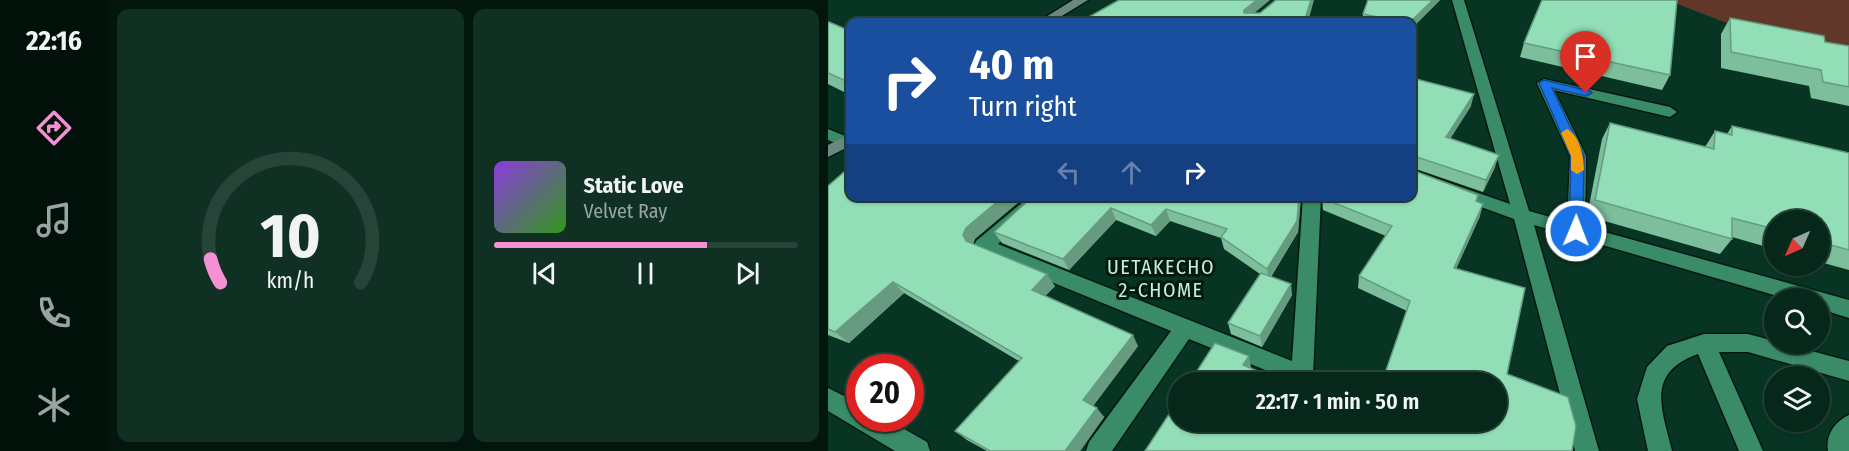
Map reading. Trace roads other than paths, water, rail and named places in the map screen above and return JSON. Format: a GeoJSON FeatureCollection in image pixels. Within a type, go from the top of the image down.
{"type":"FeatureCollection","features":[{"type":"Feature","properties":{"kind":"street"},"geometry":{"type":"LineString","coordinates":[[1051,18],[1082,0]]}},
{"type":"Feature","properties":{"kind":"street"},"geometry":{"type":"LineString","coordinates":[[1458,0],[1522,215],[1587,451]]}},
{"type":"Feature","properties":{"kind":"street"},"geometry":{"type":"LineString","coordinates":[[1576,231],[1578,156],[1544,83],[1670,112]]}},
{"type":"Feature","properties":{"kind":"street"},"geometry":{"type":"LineString","coordinates":[[828,134],[846,139]]}},
{"type":"Feature","properties":{"kind":"street"},"geometry":{"type":"LineString","coordinates":[[828,152],[846,141]]}},
{"type":"Feature","properties":{"kind":"street"},"geometry":{"type":"LineString","coordinates":[[1416,177],[1522,215],[1776,288]]}},
{"type":"Feature","properties":{"kind":"street"},"geometry":{"type":"LineString","coordinates":[[1036,201],[983,246],[1302,375],[1312,201]]}},
{"type":"Feature","properties":{"kind":"street"},"geometry":{"type":"LineString","coordinates":[[1830,304],[1849,309]]}},
{"type":"Feature","properties":{"kind":"street"},"geometry":{"type":"LineString","coordinates":[[1098,451],[1185,327]]}},
{"type":"Feature","properties":{"kind":"street"},"geometry":{"type":"LineString","coordinates":[[1704,343],[1751,451]]}},
{"type":"Feature","properties":{"kind":"street"},"geometry":{"type":"LineString","coordinates":[[1660,451],[1648,399],[1655,374],[1674,353],[1704,343],[1748,343],[1849,371]]}},
{"type":"Feature","properties":{"kind":"street"},"geometry":{"type":"LineString","coordinates":[[828,399],[846,409]]}},
{"type":"Feature","properties":{"kind":"street"},"geometry":{"type":"LineString","coordinates":[[1840,451],[1838,442],[1849,427]]}},
{"type":"Feature","properties":{"kind":"street"},"geometry":{"type":"LineString","coordinates":[[885,432],[918,451]]}},
{"type":"Feature","properties":{"kind":"district","name":"UETAKECHO 2-CHOME"},"geometry":{"type":"Point","coordinates":[1161,278]}}]}
